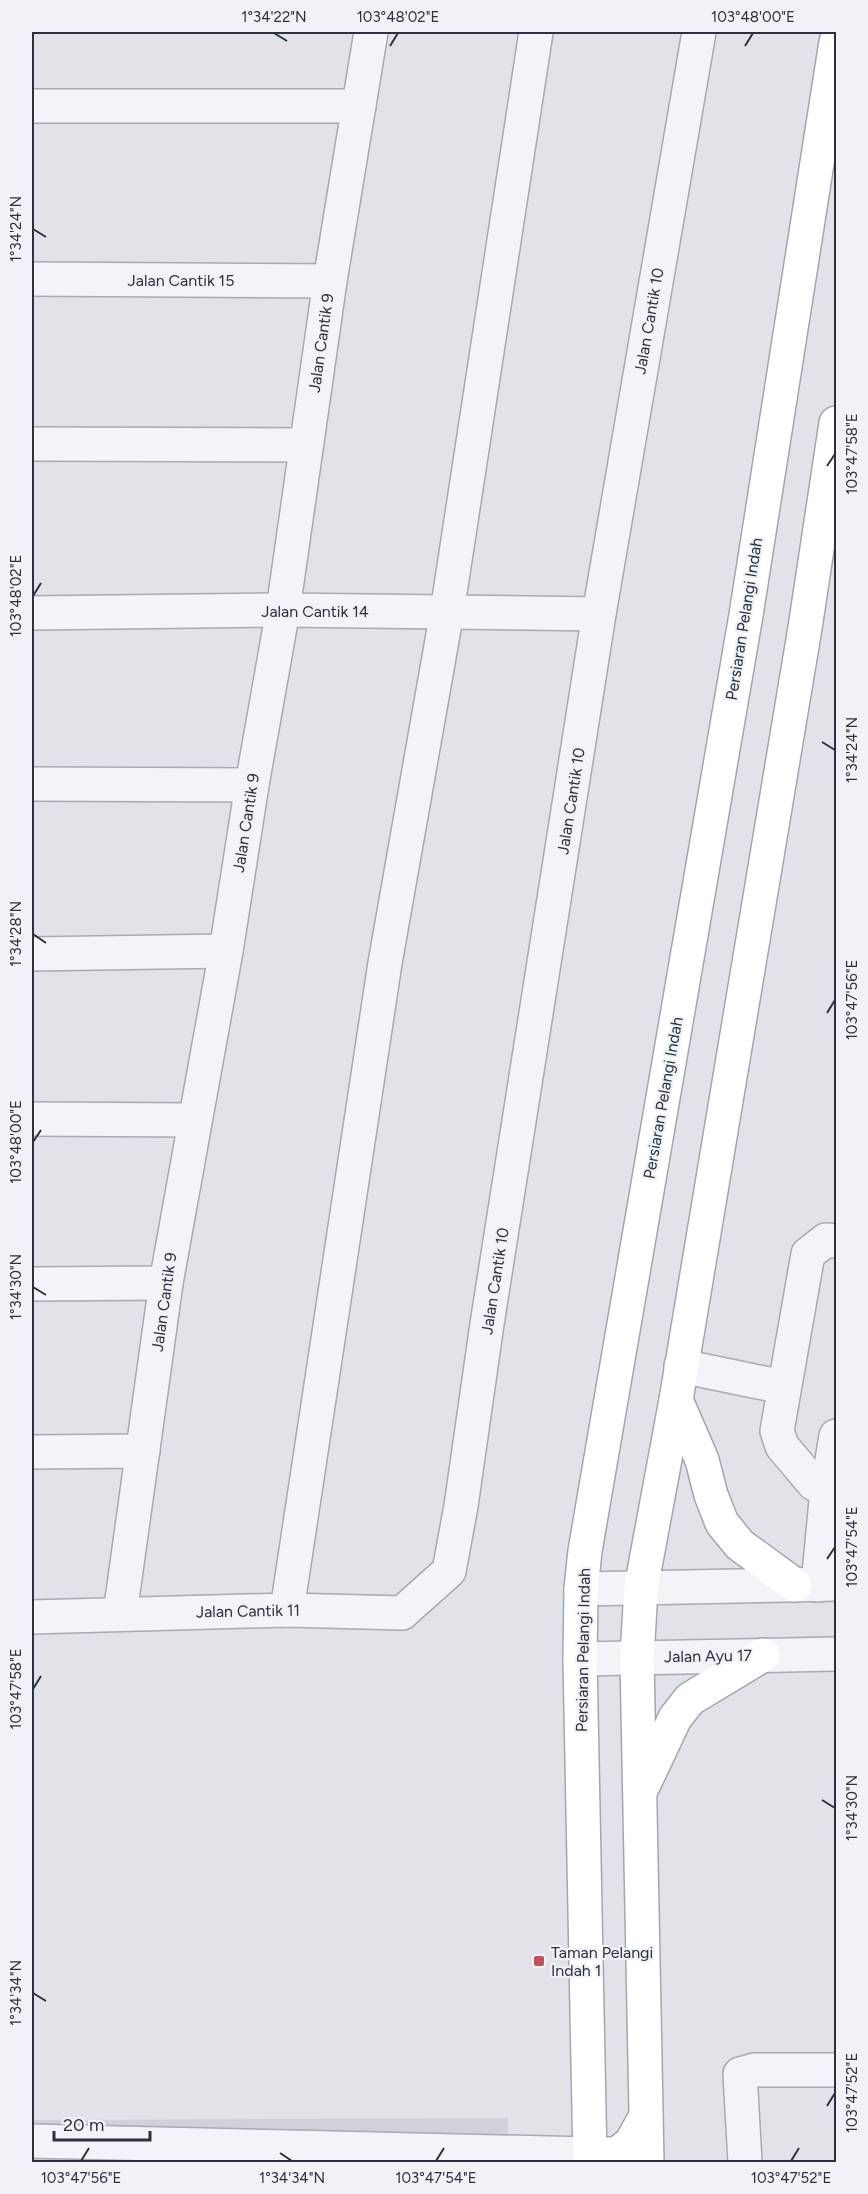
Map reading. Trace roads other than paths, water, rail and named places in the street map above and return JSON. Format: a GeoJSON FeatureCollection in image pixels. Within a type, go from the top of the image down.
{"type":"FeatureCollection","features":[{"type":"Feature","properties":{"kind":"main road","name":"Persiaran Pelangi Indah"},"geometry":{"type":"LineString","coordinates":[[590,2158],[580,1659],[581,1589],[585,1551],[746,615],[774,425],[837,42]]}},
{"type":"Feature","properties":{"kind":"main road"},"geometry":{"type":"LineString","coordinates":[[647,2163],[637,1658],[641,1588],[676,1400],[837,423]]}},
{"type":"Feature","properties":{"kind":"main road"},"geometry":{"type":"LineString","coordinates":[[676,1400],[702,1460],[711,1495],[722,1523],[740,1545],[816,1585]]}},
{"type":"Feature","properties":{"kind":"main road"},"geometry":{"type":"LineString","coordinates":[[641,1790],[675,1718],[690,1699],[763,1655]]}},
{"type":"Feature","properties":{"kind":"main road"},"geometry":{"type":"LineString","coordinates":[[590,2158],[617,2154],[631,2144],[646,2116]]}},
{"type":"Feature","properties":{"kind":"street","name":"Jalan Cantik 9"},"geometry":{"type":"LineString","coordinates":[[120,1614],[166,1283],[226,951],[283,610],[330,281],[371,32]]}},
{"type":"Feature","properties":{"kind":"street"},"geometry":{"type":"LineString","coordinates":[[287,1610],[385,963],[447,612],[536,32]]}},
{"type":"Feature","properties":{"kind":"street","name":"Jalan Cantik 10"},"geometry":{"type":"LineString","coordinates":[[449,1571],[599,614],[699,32]]}},
{"type":"Feature","properties":{"kind":"street"},"geometry":{"type":"LineString","coordinates":[[32,106],[359,106]]}},
{"type":"Feature","properties":{"kind":"street","name":"Jalan Cantik 15"},"geometry":{"type":"LineString","coordinates":[[32,279],[330,281]]}},
{"type":"Feature","properties":{"kind":"street"},"geometry":{"type":"LineString","coordinates":[[32,444],[306,445]]}},
{"type":"Feature","properties":{"kind":"street","name":"Jalan Cantik 14"},"geometry":{"type":"LineString","coordinates":[[32,613],[283,610],[599,614]]}},
{"type":"Feature","properties":{"kind":"street"},"geometry":{"type":"LineString","coordinates":[[32,784],[252,786]]}},
{"type":"Feature","properties":{"kind":"street"},"geometry":{"type":"LineString","coordinates":[[32,954],[226,951]]}},
{"type":"Feature","properties":{"kind":"street"},"geometry":{"type":"LineString","coordinates":[[32,1119],[195,1120]]}},
{"type":"Feature","properties":{"kind":"street"},"geometry":{"type":"LineString","coordinates":[[827,1490],[814,1484],[782,1446],[777,1431],[808,1254],[826,1240],[837,1240]]}},
{"type":"Feature","properties":{"kind":"street"},"geometry":{"type":"LineString","coordinates":[[32,1284],[166,1283]]}},
{"type":"Feature","properties":{"kind":"street"},"geometry":{"type":"LineString","coordinates":[[681,1366],[783,1387]]}},
{"type":"Feature","properties":{"kind":"street"},"geometry":{"type":"LineString","coordinates":[[581,1589],[816,1585],[827,1490],[837,1436]]}},
{"type":"Feature","properties":{"kind":"street"},"geometry":{"type":"LineString","coordinates":[[32,1452],[143,1451]]}},
{"type":"Feature","properties":{"kind":"street","name":"Jalan Cantik 11"},"geometry":{"type":"LineString","coordinates":[[32,1617],[287,1610],[402,1612],[449,1571]]}},
{"type":"Feature","properties":{"kind":"street","name":"Jalan Ayu 17"},"geometry":{"type":"LineString","coordinates":[[580,1659],[837,1654]]}},
{"type":"Feature","properties":{"kind":"street"},"geometry":{"type":"LineString","coordinates":[[745,2163],[740,2074],[754,2070],[837,2070]]}},
{"type":"Feature","properties":{"kind":"street"},"geometry":{"type":"LineString","coordinates":[[32,2141],[216,2155],[590,2158]]}},
{"type":"Feature","properties":{"kind":"place","name":"Taman Pelangi Indah 1"},"geometry":{"type":"Point","coordinates":[539,1961]}}]}
